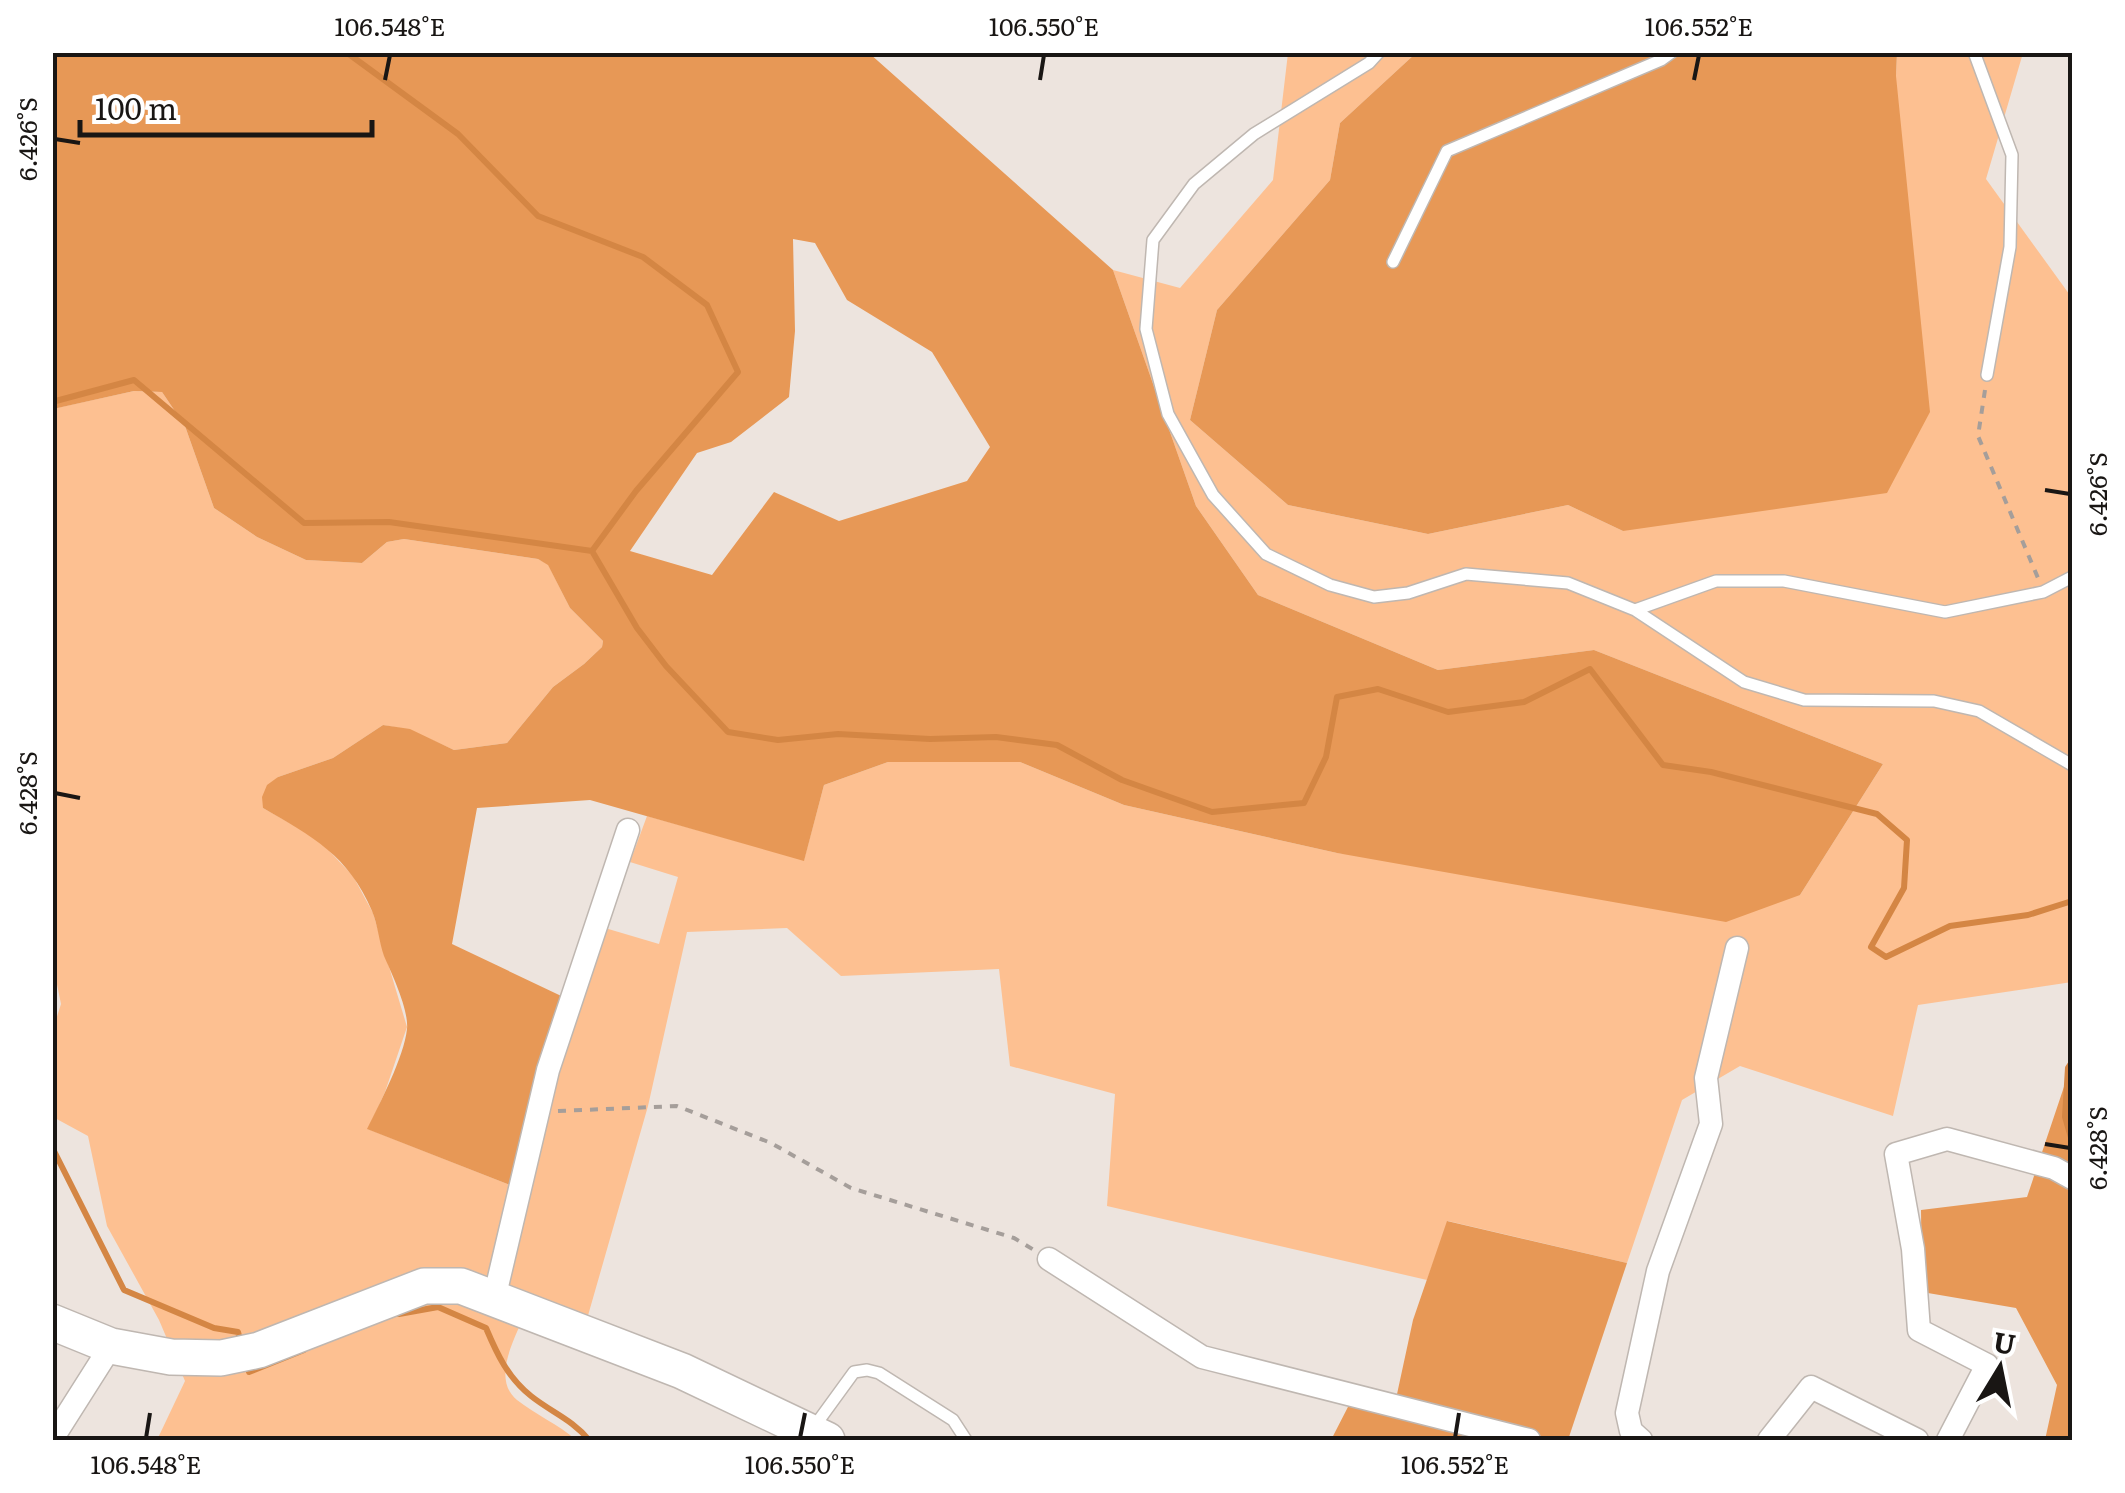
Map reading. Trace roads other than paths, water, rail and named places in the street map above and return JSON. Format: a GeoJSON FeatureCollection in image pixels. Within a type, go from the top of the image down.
{"type":"FeatureCollection","features":[{"type":"Feature","properties":{"kind":"main road"},"geometry":{"type":"LineString","coordinates":[[52,1322],[111,1346],[171,1357],[248,1353],[424,1286],[461,1286],[682,1371],[819,1436]]}},
{"type":"Feature","properties":{"kind":"street"},"geometry":{"type":"LineString","coordinates":[[494,1300],[548,1070],[628,830]]}},
{"type":"Feature","properties":{"kind":"street"},"geometry":{"type":"LineString","coordinates":[[1641,1440],[1631,1431],[1627,1414],[1658,1271],[1711,1124],[1706,1078],[1737,948]]}},
{"type":"Feature","properties":{"kind":"street"},"geometry":{"type":"LineString","coordinates":[[1948,1440],[1986,1365],[1919,1330],[1913,1249],[1896,1154],[1947,1138],[2054,1168],[2072,1178]]}},
{"type":"Feature","properties":{"kind":"street"},"geometry":{"type":"LineString","coordinates":[[1049,1259],[1202,1357],[1530,1440]]}},
{"type":"Feature","properties":{"kind":"street"},"geometry":{"type":"LineString","coordinates":[[52,1439],[111,1346]]}},
{"type":"Feature","properties":{"kind":"street"},"geometry":{"type":"LineString","coordinates":[[1769,1440],[1811,1387],[1918,1440]]}},
{"type":"Feature","properties":{"kind":"lane"},"geometry":{"type":"LineString","coordinates":[[1379,52],[1369,63],[1254,134],[1194,184],[1153,240],[1146,329],[1168,414],[1213,495],[1266,554],[1330,585],[1374,596],[1408,593],[1466,574],[1568,583],[1635,610],[1744,682],[1804,700],[1934,701],[1979,711],[2072,765]]}},
{"type":"Feature","properties":{"kind":"lane"},"geometry":{"type":"LineString","coordinates":[[1393,262],[1447,152],[1672,52]]}},
{"type":"Feature","properties":{"kind":"lane"},"geometry":{"type":"LineString","coordinates":[[1974,52],[2012,155],[2010,247],[1987,375]]}},
{"type":"Feature","properties":{"kind":"lane"},"geometry":{"type":"LineString","coordinates":[[1635,610],[1716,581],[1784,580],[1945,612],[2044,592],[2072,576]]}},
{"type":"Feature","properties":{"kind":"lane"},"geometry":{"type":"LineString","coordinates":[[819,1436],[854,1372],[867,1370],[879,1373],[953,1420],[966,1440]]}},
{"type":"Feature","properties":{"kind":"waterway"},"geometry":{"type":"LineString","coordinates":[[346,52],[458,134],[538,216],[643,257],[707,305],[738,372],[636,491],[592,551]]}},
{"type":"Feature","properties":{"kind":"waterway"},"geometry":{"type":"LineString","coordinates":[[52,402],[134,380],[304,523],[389,522],[592,551]]}},
{"type":"Feature","properties":{"kind":"waterway"},"geometry":{"type":"LineString","coordinates":[[592,551],[637,628],[666,666],[728,732],[778,740],[838,734],[930,739],[996,737],[1057,745],[1122,780],[1212,812],[1304,803],[1326,757],[1337,697],[1378,689],[1448,712],[1524,702],[1590,669],[1663,765],[1711,772],[1877,814],[1907,840],[1904,888],[1871,947],[1886,957],[1950,926],[2028,915],[2072,901]]}},
{"type":"Feature","properties":{"kind":"waterway"},"geometry":{"type":"LineString","coordinates":[[2072,1062],[2068,1068],[2065,1117],[2072,1141]]}},
{"type":"Feature","properties":{"kind":"waterway"},"geometry":{"type":"LineString","coordinates":[[52,1147],[124,1290],[214,1328],[238,1332],[241,1343]]}},
{"type":"Feature","properties":{"kind":"waterway"},"geometry":{"type":"LineString","coordinates":[[399,1314],[438,1307],[486,1328],[516,1381],[589,1440]]}},
{"type":"Feature","properties":{"kind":"waterway"},"geometry":{"type":"LineString","coordinates":[[247,1365],[249,1372],[304,1350]]}}]}
